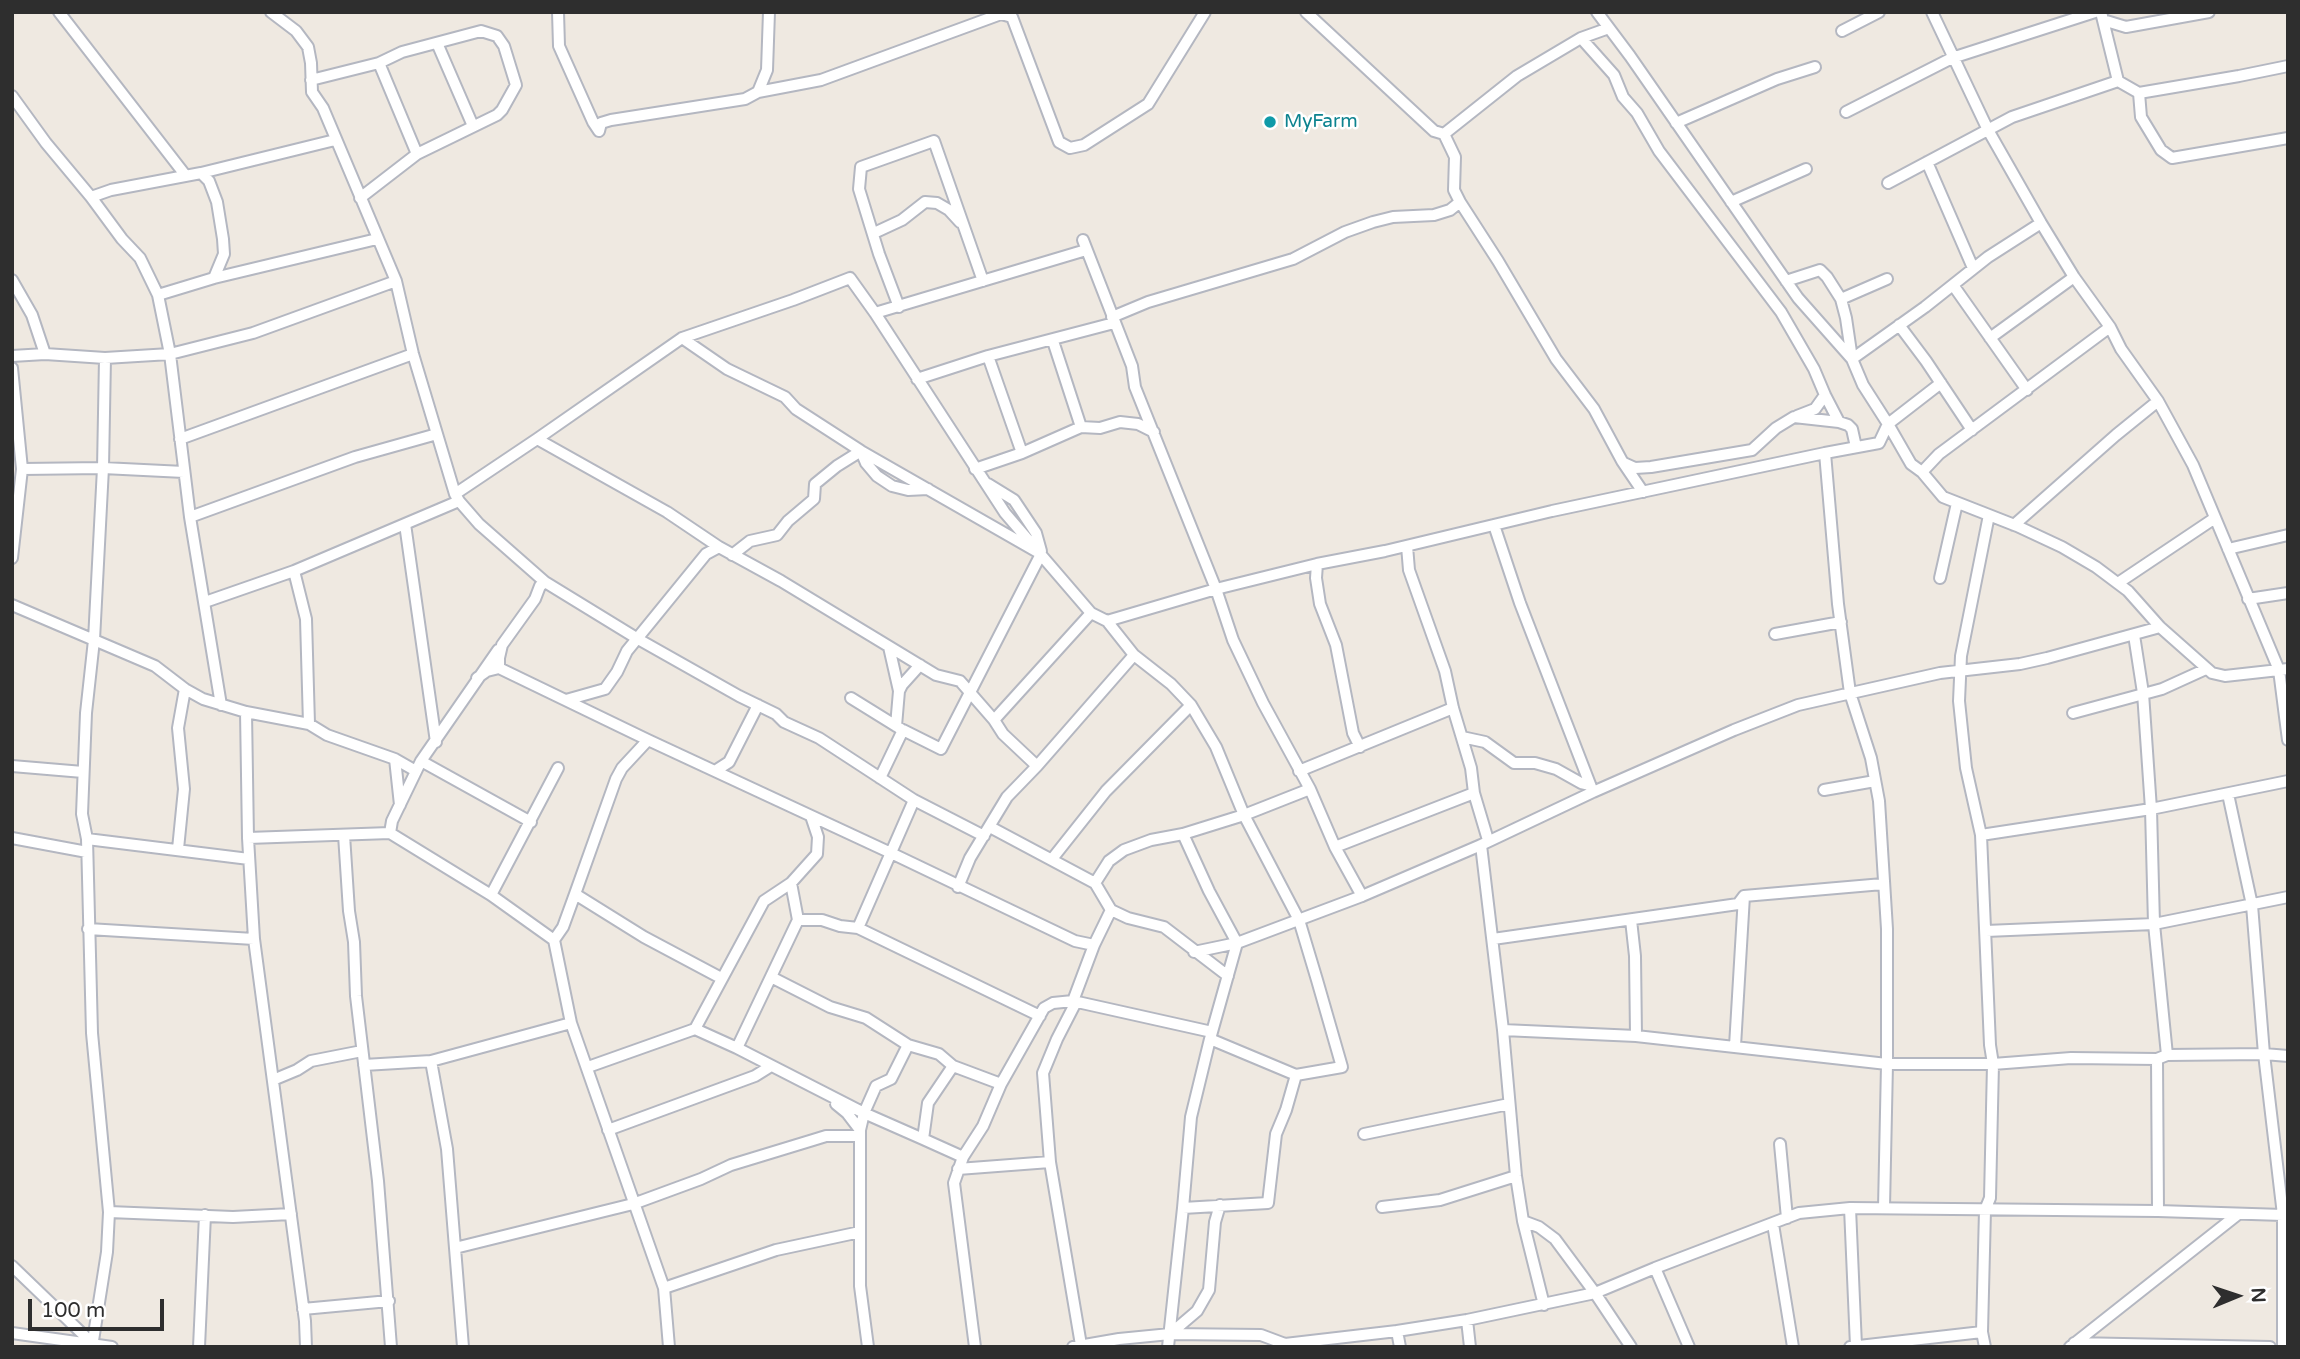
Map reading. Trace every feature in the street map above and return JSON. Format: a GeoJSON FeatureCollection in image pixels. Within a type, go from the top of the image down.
{"type":"FeatureCollection","features":[{"type":"Feature","properties":{"kind":"street"},"geometry":{"type":"LineString","coordinates":[[59,12],[186,176]]}},
{"type":"Feature","properties":{"kind":"street"},"geometry":{"type":"LineString","coordinates":[[271,12],[296,31],[308,47],[312,92],[323,108],[396,281],[413,355],[457,498],[479,524],[545,582],[638,639],[776,714],[784,722],[818,738],[914,800],[1052,859],[1095,883],[1111,910],[1128,918],[1164,928],[1228,976]]}},
{"type":"Feature","properties":{"kind":"street"},"geometry":{"type":"LineString","coordinates":[[558,12],[559,46],[599,131],[601,123],[611,120],[745,99],[758,92],[821,80],[1001,14],[1012,17],[1059,142],[1070,148],[1084,145],[1148,104],[1205,12]]}},
{"type":"Feature","properties":{"kind":"street"},"geometry":{"type":"LineString","coordinates":[[758,92],[767,70],[769,12]]}},
{"type":"Feature","properties":{"kind":"street"},"geometry":{"type":"LineString","coordinates":[[1306,12],[1434,131],[1444,134],[1455,157],[1454,190],[1460,202],[1556,359],[1594,409],[1622,461],[1643,492]]}},
{"type":"Feature","properties":{"kind":"street"},"geometry":{"type":"LineString","coordinates":[[1597,12],[1798,298],[1852,359]]}},
{"type":"Feature","properties":{"kind":"street"},"geometry":{"type":"LineString","coordinates":[[1842,32],[1879,12]]}},
{"type":"Feature","properties":{"kind":"street"},"geometry":{"type":"LineString","coordinates":[[1932,12],[1988,130],[2041,223],[2074,277],[2110,327],[2121,349],[2158,401],[2193,465],[2248,599],[2283,669],[2288,740]]}},
{"type":"Feature","properties":{"kind":"street"},"geometry":{"type":"LineString","coordinates":[[1846,112],[1952,58],[2100,15],[2126,27],[2209,12]]}},
{"type":"Feature","properties":{"kind":"street"},"geometry":{"type":"LineString","coordinates":[[2100,15],[2118,81],[2139,93],[2288,66]]}},
{"type":"Feature","properties":{"kind":"street"},"geometry":{"type":"LineString","coordinates":[[1444,134],[1517,76],[1581,38],[1609,28]]}},
{"type":"Feature","properties":{"kind":"street"},"geometry":{"type":"LineString","coordinates":[[311,80],[379,63],[402,52],[481,31],[497,36],[504,46],[516,85],[502,110],[497,115],[417,154],[360,198]]}},
{"type":"Feature","properties":{"kind":"street"},"geometry":{"type":"LineString","coordinates":[[1581,38],[1614,75],[1623,97],[1637,113],[1659,151],[1781,312],[1814,369],[1839,422]]}},
{"type":"Feature","properties":{"kind":"street"},"geometry":{"type":"LineString","coordinates":[[438,43],[473,126]]}},
{"type":"Feature","properties":{"kind":"street"},"geometry":{"type":"LineString","coordinates":[[379,63],[417,154]]}},
{"type":"Feature","properties":{"kind":"street"},"geometry":{"type":"LineString","coordinates":[[1676,123],[1777,79],[1815,67]]}},
{"type":"Feature","properties":{"kind":"street"},"geometry":{"type":"LineString","coordinates":[[1888,183],[2012,117],[2118,81]]}},
{"type":"Feature","properties":{"kind":"street"},"geometry":{"type":"LineString","coordinates":[[2139,93],[2141,117],[2161,150],[2172,158],[2288,138]]}},
{"type":"Feature","properties":{"kind":"street"},"geometry":{"type":"LineString","coordinates":[[12,96],[46,143],[140,258],[158,295],[170,354],[190,517],[221,705]]}},
{"type":"Feature","properties":{"kind":"street"},"geometry":{"type":"LineString","coordinates":[[92,197],[111,190],[201,173],[335,140]]}},
{"type":"Feature","properties":{"kind":"street"},"geometry":{"type":"LineString","coordinates":[[899,307],[859,189],[861,167],[933,141],[983,281]]}},
{"type":"Feature","properties":{"kind":"street"},"geometry":{"type":"LineString","coordinates":[[1927,162],[1973,268]]}},
{"type":"Feature","properties":{"kind":"street"},"geometry":{"type":"LineString","coordinates":[[1731,202],[1806,169]]}},
{"type":"Feature","properties":{"kind":"street"},"geometry":{"type":"LineString","coordinates":[[201,173],[209,181],[217,202],[223,239],[224,254],[214,278]]}},
{"type":"Feature","properties":{"kind":"street"},"geometry":{"type":"LineString","coordinates":[[874,233],[902,220],[925,202],[937,203],[949,209],[964,226]]}},
{"type":"Feature","properties":{"kind":"street"},"geometry":{"type":"LineString","coordinates":[[917,379],[988,356],[1053,341],[1113,320],[1148,302],[1293,258],[1345,232],[1373,222],[1393,217],[1434,215],[1450,210],[1460,202]]}},
{"type":"Feature","properties":{"kind":"street"},"geometry":{"type":"LineString","coordinates":[[1852,359],[1973,268],[2041,223]]}},
{"type":"Feature","properties":{"kind":"street"},"geometry":{"type":"LineString","coordinates":[[158,295],[214,278],[377,239]]}},
{"type":"Feature","properties":{"kind":"street"},"geometry":{"type":"LineString","coordinates":[[875,313],[983,281],[1084,245],[1132,366],[1135,387],[1216,589],[1233,640],[1362,896]]}},
{"type":"Feature","properties":{"kind":"street"},"geometry":{"type":"LineString","coordinates":[[1786,281],[1820,270],[1841,299],[1852,359],[1863,385],[1911,464],[1922,472],[1942,497],[2014,525],[2062,547],[2096,567],[2128,591],[2160,627],[2206,669],[2225,676],[2283,669]]}},
{"type":"Feature","properties":{"kind":"street"},"geometry":{"type":"LineString","coordinates":[[1990,338],[2074,277]]}},
{"type":"Feature","properties":{"kind":"street"},"geometry":{"type":"LineString","coordinates":[[205,602],[294,571],[405,524],[457,498],[682,338],[850,278],[1005,513],[1091,613],[1107,621],[1134,655],[1171,684],[1191,705],[1216,747],[1244,815],[1299,920],[1342,1067],[1296,1075],[1211,1036],[1075,1001],[1053,1003],[1044,1008],[1002,1084],[983,1126],[963,1157],[954,1183],[975,1347]]}},
{"type":"Feature","properties":{"kind":"street"},"geometry":{"type":"LineString","coordinates":[[1841,299],[1887,279]]}},
{"type":"Feature","properties":{"kind":"street"},"geometry":{"type":"LineString","coordinates":[[12,280],[32,315],[45,354]]}},
{"type":"Feature","properties":{"kind":"street"},"geometry":{"type":"LineString","coordinates":[[12,356],[45,354],[105,358],[170,354],[253,333],[396,281]]}},
{"type":"Feature","properties":{"kind":"street"},"geometry":{"type":"LineString","coordinates":[[1953,285],[2027,390]]}},
{"type":"Feature","properties":{"kind":"street"},"geometry":{"type":"LineString","coordinates":[[1899,325],[1972,430]]}},
{"type":"Feature","properties":{"kind":"street"},"geometry":{"type":"LineString","coordinates":[[1922,472],[1939,454],[2110,327]]}},
{"type":"Feature","properties":{"kind":"street"},"geometry":{"type":"LineString","coordinates":[[682,338],[727,369],[785,397],[796,409],[861,451],[866,463],[877,476],[892,486],[908,490],[928,489],[1041,554]]}},
{"type":"Feature","properties":{"kind":"street"},"geometry":{"type":"LineString","coordinates":[[1053,341],[1082,427]]}},
{"type":"Feature","properties":{"kind":"street"},"geometry":{"type":"LineString","coordinates":[[180,439],[413,355]]}},
{"type":"Feature","properties":{"kind":"street"},"geometry":{"type":"LineString","coordinates":[[988,356],[1021,453]]}},
{"type":"Feature","properties":{"kind":"street"},"geometry":{"type":"LineString","coordinates":[[92,1345],[107,1252],[109,1212],[92,1033],[87,839],[82,814],[86,713],[94,640],[103,468],[105,358]]}},
{"type":"Feature","properties":{"kind":"street"},"geometry":{"type":"LineString","coordinates":[[12,368],[22,469],[12,558]]}},
{"type":"Feature","properties":{"kind":"street"},"geometry":{"type":"LineString","coordinates":[[1107,621],[1216,589],[1317,564],[1879,443],[1888,424],[1941,383]]}},
{"type":"Feature","properties":{"kind":"street"},"geometry":{"type":"LineString","coordinates":[[1622,461],[1636,468],[1752,450],[1776,428],[1815,408],[1825,396]]}},
{"type":"Feature","properties":{"kind":"street"},"geometry":{"type":"LineString","coordinates":[[2014,525],[2158,401]]}},
{"type":"Feature","properties":{"kind":"street"},"geometry":{"type":"LineString","coordinates":[[1794,417],[1848,425],[1852,429],[1856,447]]}},
{"type":"Feature","properties":{"kind":"street"},"geometry":{"type":"LineString","coordinates":[[975,469],[1082,427],[1100,428],[1120,422],[1138,424],[1154,432]]}},
{"type":"Feature","properties":{"kind":"street"},"geometry":{"type":"LineString","coordinates":[[190,517],[355,457],[437,434]]}},
{"type":"Feature","properties":{"kind":"street"},"geometry":{"type":"LineString","coordinates":[[537,439],[667,512],[732,555],[936,675],[960,681],[1003,734],[1037,766]]}},
{"type":"Feature","properties":{"kind":"street"},"geometry":{"type":"LineString","coordinates":[[732,555],[750,541],[778,535],[788,521],[814,499],[815,484],[861,451]]}},
{"type":"Feature","properties":{"kind":"street"},"geometry":{"type":"LineString","coordinates":[[1825,453],[1850,693],[1871,758],[1879,801],[1887,929],[1884,1208]]}},
{"type":"Feature","properties":{"kind":"street"},"geometry":{"type":"LineString","coordinates":[[22,469],[103,468],[184,472]]}},
{"type":"Feature","properties":{"kind":"street"},"geometry":{"type":"LineString","coordinates":[[851,698],[941,750],[1041,554],[1036,533],[1014,500],[984,482]]}},
{"type":"Feature","properties":{"kind":"street"},"geometry":{"type":"LineString","coordinates":[[1940,578],[1957,503]]}},
{"type":"Feature","properties":{"kind":"street"},"geometry":{"type":"LineString","coordinates":[[987,525],[1005,513]]}},
{"type":"Feature","properties":{"kind":"street"},"geometry":{"type":"LineString","coordinates":[[1985,1347],[1982,1332],[1985,1210],[1990,1198],[1993,1063],[1981,835],[1966,768],[1959,701],[1959,670],[1989,515]]}},
{"type":"Feature","properties":{"kind":"street"},"geometry":{"type":"LineString","coordinates":[[2118,583],[2215,518]]}},
{"type":"Feature","properties":{"kind":"street"},"geometry":{"type":"LineString","coordinates":[[405,524],[436,742]]}},
{"type":"Feature","properties":{"kind":"street"},"geometry":{"type":"LineString","coordinates":[[1494,526],[1520,603],[1591,788]]}},
{"type":"Feature","properties":{"kind":"street"},"geometry":{"type":"LineString","coordinates":[[2228,549],[2288,535]]}},
{"type":"Feature","properties":{"kind":"street"},"geometry":{"type":"LineString","coordinates":[[1407,546],[1409,570],[1445,671],[1471,768],[1485,843],[1516,1176],[1544,1305]]}},
{"type":"Feature","properties":{"kind":"street"},"geometry":{"type":"LineString","coordinates":[[566,701],[605,689],[627,651],[706,555],[719,547]]}},
{"type":"Feature","properties":{"kind":"street"},"geometry":{"type":"LineString","coordinates":[[1317,564],[1320,604],[1336,645],[1353,733],[1360,747]]}},
{"type":"Feature","properties":{"kind":"street"},"geometry":{"type":"LineString","coordinates":[[294,571],[306,619],[309,724]]}},
{"type":"Feature","properties":{"kind":"street"},"geometry":{"type":"LineString","coordinates":[[390,833],[419,766],[545,582]]}},
{"type":"Feature","properties":{"kind":"street"},"geometry":{"type":"LineString","coordinates":[[2248,599],[2288,593]]}},
{"type":"Feature","properties":{"kind":"street"},"geometry":{"type":"LineString","coordinates":[[12,605],[155,666],[203,699],[246,712],[309,724],[327,735],[419,766],[531,822]]}},
{"type":"Feature","properties":{"kind":"street"},"geometry":{"type":"LineString","coordinates":[[994,720],[1091,613]]}},
{"type":"Feature","properties":{"kind":"street"},"geometry":{"type":"LineString","coordinates":[[1775,634],[1841,622]]}},
{"type":"Feature","properties":{"kind":"street"},"geometry":{"type":"LineString","coordinates":[[1194,952],[1237,943],[1362,896],[1485,843],[1591,788],[1695,749],[1734,730],[1798,705],[1959,670],[2020,664],[2160,627]]}},
{"type":"Feature","properties":{"kind":"street"},"geometry":{"type":"LineString","coordinates":[[2134,635],[2143,693],[2151,809],[2162,1057],[2158,1210]]}},
{"type":"Feature","properties":{"kind":"street"},"geometry":{"type":"LineString","coordinates":[[499,668],[502,645]]}},
{"type":"Feature","properties":{"kind":"street"},"geometry":{"type":"LineString","coordinates":[[880,778],[900,728],[899,691],[889,647]]}},
{"type":"Feature","properties":{"kind":"street"},"geometry":{"type":"LineString","coordinates":[[958,887],[970,858],[1007,797],[1134,655]]}},
{"type":"Feature","properties":{"kind":"street"},"geometry":{"type":"LineString","coordinates":[[899,691],[919,665]]}},
{"type":"Feature","properties":{"kind":"street"},"geometry":{"type":"LineString","coordinates":[[477,678],[487,671],[499,668],[958,887],[1075,941],[1094,945]]}},
{"type":"Feature","properties":{"kind":"street"},"geometry":{"type":"LineString","coordinates":[[2073,713],[2162,689],[2206,669]]}},
{"type":"Feature","properties":{"kind":"street"},"geometry":{"type":"LineString","coordinates":[[178,849],[184,789],[178,728],[185,688]]}},
{"type":"Feature","properties":{"kind":"street"},"geometry":{"type":"LineString","coordinates":[[715,771],[729,762],[758,705]]}},
{"type":"Feature","properties":{"kind":"street"},"geometry":{"type":"LineString","coordinates":[[1052,859],[1106,791],[1191,705]]}},
{"type":"Feature","properties":{"kind":"street"},"geometry":{"type":"LineString","coordinates":[[1299,771],[1453,708]]}},
{"type":"Feature","properties":{"kind":"street"},"geometry":{"type":"LineString","coordinates":[[246,712],[248,838],[254,939],[306,1321],[306,1347]]}},
{"type":"Feature","properties":{"kind":"street"},"geometry":{"type":"LineString","coordinates":[[1462,737],[1485,742],[1514,762],[1556,769],[1591,788]]}},
{"type":"Feature","properties":{"kind":"street"},"geometry":{"type":"LineString","coordinates":[[554,940],[563,927],[616,779],[622,768],[648,740]]}},
{"type":"Feature","properties":{"kind":"street"},"geometry":{"type":"LineString","coordinates":[[395,759],[400,805]]}},
{"type":"Feature","properties":{"kind":"street"},"geometry":{"type":"LineString","coordinates":[[729,762],[731,778]]}},
{"type":"Feature","properties":{"kind":"street"},"geometry":{"type":"LineString","coordinates":[[12,765],[83,772]]}},
{"type":"Feature","properties":{"kind":"street"},"geometry":{"type":"LineString","coordinates":[[491,895],[558,768]]}},
{"type":"Feature","properties":{"kind":"street"},"geometry":{"type":"LineString","coordinates":[[1824,790],[1875,781]]}},
{"type":"Feature","properties":{"kind":"street"},"geometry":{"type":"LineString","coordinates":[[1981,835],[2151,809],[2288,781]]}},
{"type":"Feature","properties":{"kind":"street"},"geometry":{"type":"LineString","coordinates":[[1095,883],[1109,861],[1124,850],[1244,815],[1310,789]]}},
{"type":"Feature","properties":{"kind":"street"},"geometry":{"type":"LineString","coordinates":[[1335,847],[1474,793]]}},
{"type":"Feature","properties":{"kind":"street"},"geometry":{"type":"LineString","coordinates":[[2228,794],[2252,905],[2264,1054],[2285,1214],[2283,1347]]}},
{"type":"Feature","properties":{"kind":"street"},"geometry":{"type":"LineString","coordinates":[[858,929],[914,800]]}},
{"type":"Feature","properties":{"kind":"street"},"geometry":{"type":"LineString","coordinates":[[588,1067],[695,1029],[764,901],[791,883],[817,854],[818,837],[811,816]]}},
{"type":"Feature","properties":{"kind":"street"},"geometry":{"type":"LineString","coordinates":[[248,838],[390,833],[491,895],[554,940],[571,1023],[664,1288],[669,1347]]}},
{"type":"Feature","properties":{"kind":"street"},"geometry":{"type":"LineString","coordinates":[[1168,1347],[1191,1117],[1237,943],[1183,834]]}},
{"type":"Feature","properties":{"kind":"street"},"geometry":{"type":"LineString","coordinates":[[344,835],[356,996],[379,1181],[391,1347]]}},
{"type":"Feature","properties":{"kind":"street"},"geometry":{"type":"LineString","coordinates":[[12,838],[87,852]]}},
{"type":"Feature","properties":{"kind":"street"},"geometry":{"type":"LineString","coordinates":[[87,839],[249,859]]}},
{"type":"Feature","properties":{"kind":"street"},"geometry":{"type":"LineString","coordinates":[[737,1048],[797,920],[791,883]]}},
{"type":"Feature","properties":{"kind":"street"},"geometry":{"type":"LineString","coordinates":[[1493,939],[1738,904],[1744,896],[1883,884]]}},
{"type":"Feature","properties":{"kind":"street"},"geometry":{"type":"LineString","coordinates":[[575,894],[644,937],[721,978]]}},
{"type":"Feature","properties":{"kind":"street"},"geometry":{"type":"LineString","coordinates":[[1735,1046],[1744,896]]}},
{"type":"Feature","properties":{"kind":"street"},"geometry":{"type":"LineString","coordinates":[[1986,931],[2154,924],[2288,897]]}},
{"type":"Feature","properties":{"kind":"street"},"geometry":{"type":"LineString","coordinates":[[1111,910],[1094,945],[1075,1001],[1043,1073],[1050,1162],[1077,1346],[1170,1334],[1282,1345],[1467,1320],[1595,1293],[1799,1213],[1884,1208],[2285,1214]]}},
{"type":"Feature","properties":{"kind":"street"},"geometry":{"type":"LineString","coordinates":[[797,920],[822,920],[858,929],[1040,1016]]}},
{"type":"Feature","properties":{"kind":"street"},"geometry":{"type":"LineString","coordinates":[[1632,920],[1636,1036]]}},
{"type":"Feature","properties":{"kind":"street"},"geometry":{"type":"LineString","coordinates":[[88,929],[254,939]]}},
{"type":"Feature","properties":{"kind":"street"},"geometry":{"type":"LineString","coordinates":[[771,977],[830,1007],[866,1018],[908,1045],[939,1054],[953,1066],[1002,1084]]}},
{"type":"Feature","properties":{"kind":"street"},"geometry":{"type":"LineString","coordinates":[[364,1065],[432,1061],[571,1023]]}},
{"type":"Feature","properties":{"kind":"street"},"geometry":{"type":"LineString","coordinates":[[695,1029],[864,1114],[963,1157]]}},
{"type":"Feature","properties":{"kind":"street"},"geometry":{"type":"LineString","coordinates":[[1503,1030],[1636,1036],[1887,1064],[2264,1054],[2288,1056]]}},
{"type":"Feature","properties":{"kind":"street"},"geometry":{"type":"LineString","coordinates":[[868,1347],[860,1286],[860,1133],[864,1114],[876,1086],[891,1079],[908,1045]]}},
{"type":"Feature","properties":{"kind":"street"},"geometry":{"type":"LineString","coordinates":[[273,1080],[311,1061],[362,1051]]}},
{"type":"Feature","properties":{"kind":"street"},"geometry":{"type":"LineString","coordinates":[[432,1061],[447,1149],[463,1347]]}},
{"type":"Feature","properties":{"kind":"street"},"geometry":{"type":"LineString","coordinates":[[608,1130],[755,1076],[771,1066]]}},
{"type":"Feature","properties":{"kind":"street"},"geometry":{"type":"LineString","coordinates":[[923,1139],[928,1103],[953,1066]]}},
{"type":"Feature","properties":{"kind":"street"},"geometry":{"type":"LineString","coordinates":[[1183,1208],[1268,1203],[1276,1134],[1296,1075]]}},
{"type":"Feature","properties":{"kind":"street"},"geometry":{"type":"LineString","coordinates":[[821,1091],[847,1113],[860,1133]]}},
{"type":"Feature","properties":{"kind":"street"},"geometry":{"type":"LineString","coordinates":[[1363,1134],[1509,1104]]}},
{"type":"Feature","properties":{"kind":"street"},"geometry":{"type":"LineString","coordinates":[[455,1248],[634,1204],[731,1165],[826,1136],[860,1133]]}},
{"type":"Feature","properties":{"kind":"street"},"geometry":{"type":"LineString","coordinates":[[1780,1144],[1787,1218]]}},
{"type":"Feature","properties":{"kind":"street"},"geometry":{"type":"LineString","coordinates":[[958,1169],[1050,1162]]}},
{"type":"Feature","properties":{"kind":"street"},"geometry":{"type":"LineString","coordinates":[[1382,1207],[1440,1200],[1516,1176]]}},
{"type":"Feature","properties":{"kind":"street"},"geometry":{"type":"LineString","coordinates":[[1170,1334],[1196,1311],[1209,1290],[1220,1205]]}},
{"type":"Feature","properties":{"kind":"street"},"geometry":{"type":"LineString","coordinates":[[1850,1208],[1856,1346]]}},
{"type":"Feature","properties":{"kind":"street"},"geometry":{"type":"LineString","coordinates":[[109,1212],[233,1217],[291,1214]]}},
{"type":"Feature","properties":{"kind":"street"},"geometry":{"type":"LineString","coordinates":[[199,1347],[205,1215]]}},
{"type":"Feature","properties":{"kind":"street"},"geometry":{"type":"LineString","coordinates":[[2072,1345],[2237,1215]]}},
{"type":"Feature","properties":{"kind":"street"},"geometry":{"type":"LineString","coordinates":[[1524,1221],[1539,1227],[1555,1239],[1631,1347]]}},
{"type":"Feature","properties":{"kind":"street"},"geometry":{"type":"LineString","coordinates":[[1773,1224],[1793,1347]]}},
{"type":"Feature","properties":{"kind":"street"},"geometry":{"type":"LineString","coordinates":[[664,1288],[776,1250],[860,1232]]}},
{"type":"Feature","properties":{"kind":"street"},"geometry":{"type":"LineString","coordinates":[[12,1266],[92,1345]]}},
{"type":"Feature","properties":{"kind":"street"},"geometry":{"type":"LineString","coordinates":[[1655,1268],[1689,1347]]}},
{"type":"Feature","properties":{"kind":"street"},"geometry":{"type":"LineString","coordinates":[[303,1309],[389,1301]]}},
{"type":"Feature","properties":{"kind":"street"},"geometry":{"type":"LineString","coordinates":[[1467,1320],[1471,1347]]}},
{"type":"Feature","properties":{"kind":"street"},"geometry":{"type":"LineString","coordinates":[[1397,1331],[1400,1347]]}},
{"type":"Feature","properties":{"kind":"street"},"geometry":{"type":"LineString","coordinates":[[1849,1347],[1982,1332]]}},
{"type":"Feature","properties":{"kind":"street"},"geometry":{"type":"LineString","coordinates":[[12,1334],[112,1347]]}},
{"type":"Feature","properties":{"kind":"street"},"geometry":{"type":"LineString","coordinates":[[2072,1345],[2270,1347]]}},
{"type":"Feature","properties":{"kind":"place","name":"MyFarm"},"geometry":{"type":"Point","coordinates":[1270,122]}}]}
